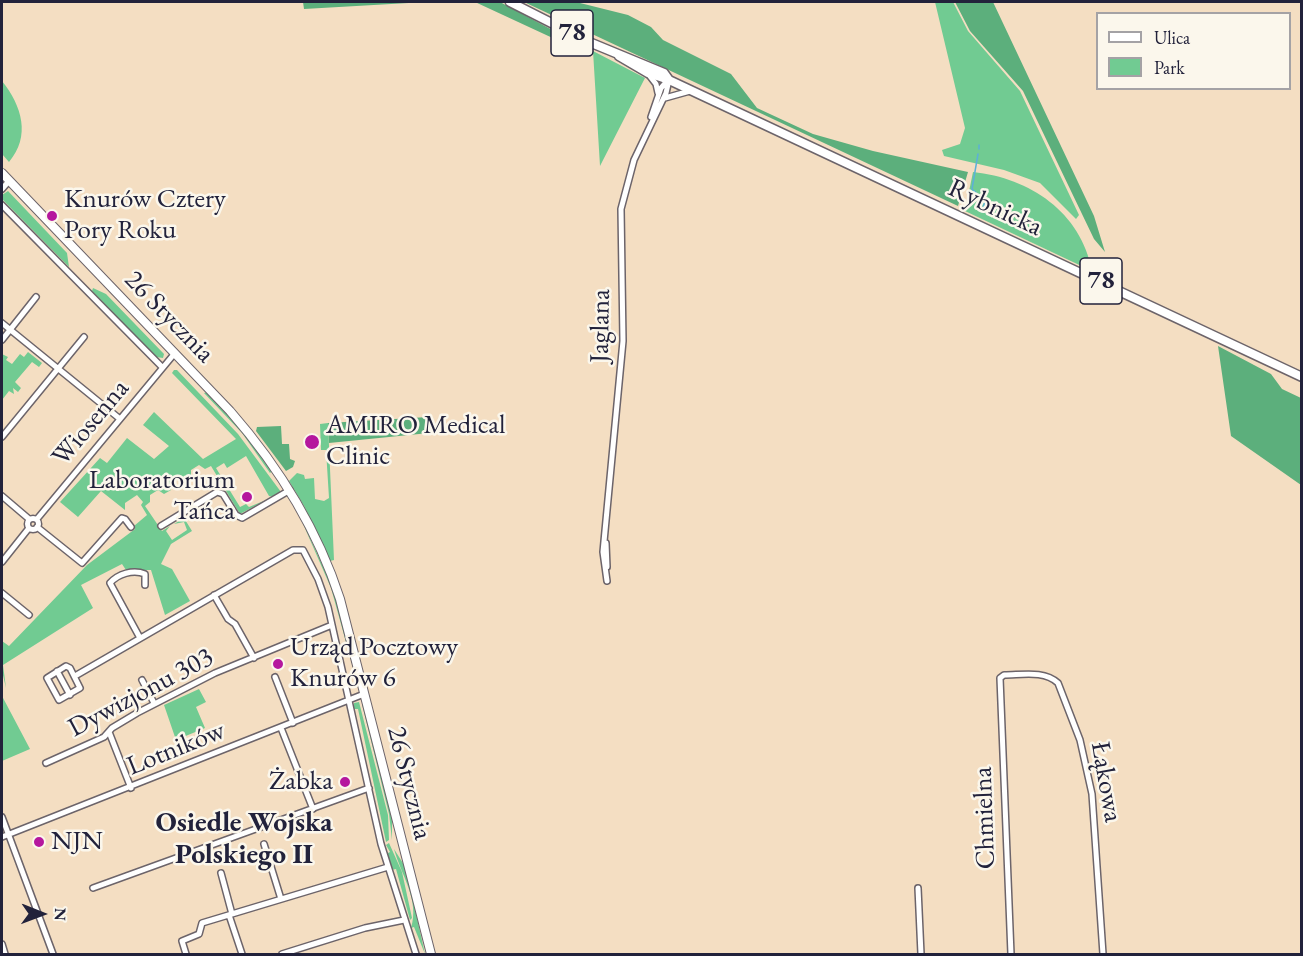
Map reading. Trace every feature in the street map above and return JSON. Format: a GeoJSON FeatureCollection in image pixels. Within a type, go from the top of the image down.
{"type":"FeatureCollection","features":[{"type":"Feature","properties":{"kind":"main road","name":"Rybnicka"},"geometry":{"type":"LineString","coordinates":[[510,2],[619,56],[648,73],[693,91],[1302,377]]}},
{"type":"Feature","properties":{"kind":"main road","name":"Rybnicka"},"geometry":{"type":"LineString","coordinates":[[619,56],[646,65],[664,74],[669,80]]}},
{"type":"Feature","properties":{"kind":"street"},"geometry":{"type":"LineString","coordinates":[[648,73],[656,84],[658,94]]}},
{"type":"Feature","properties":{"kind":"street","name":"Jaglana"},"geometry":{"type":"LineString","coordinates":[[607,581],[605,536],[623,341],[620,217],[629,174],[658,94],[663,83],[669,80]]}},
{"type":"Feature","properties":{"kind":"street","name":"Jaglana"},"geometry":{"type":"LineString","coordinates":[[650,121],[663,99],[669,80]]}},
{"type":"Feature","properties":{"kind":"street"},"geometry":{"type":"LineString","coordinates":[[663,99],[677,92],[693,91]]}},
{"type":"Feature","properties":{"kind":"street","name":"26 Stycznia"},"geometry":{"type":"LineString","coordinates":[[2,173],[252,436],[290,490],[311,527],[333,578],[431,954]]}},
{"type":"Feature","properties":{"kind":"street"},"geometry":{"type":"LineString","coordinates":[[2,189],[9,181]]}},
{"type":"Feature","properties":{"kind":"street","name":"26 Stycznia"},"geometry":{"type":"LineString","coordinates":[[2,205],[162,367]]}},
{"type":"Feature","properties":{"kind":"street"},"geometry":{"type":"LineString","coordinates":[[2,340],[36,297]]}},
{"type":"Feature","properties":{"kind":"street"},"geometry":{"type":"LineString","coordinates":[[2,323],[120,419]]}},
{"type":"Feature","properties":{"kind":"street"},"geometry":{"type":"LineString","coordinates":[[2,437],[84,337]]}},
{"type":"Feature","properties":{"kind":"street","name":"Wiosenna"},"geometry":{"type":"LineString","coordinates":[[37,519],[175,353]]}},
{"type":"Feature","properties":{"kind":"street"},"geometry":{"type":"LineString","coordinates":[[161,526],[217,492],[223,494],[236,515],[242,518],[290,490]]}},
{"type":"Feature","properties":{"kind":"street"},"geometry":{"type":"LineString","coordinates":[[2,496],[29,519],[37,519],[37,528]]}},
{"type":"Feature","properties":{"kind":"street"},"geometry":{"type":"LineString","coordinates":[[29,528],[37,528],[82,563],[122,518],[132,527]]}},
{"type":"Feature","properties":{"kind":"street"},"geometry":{"type":"LineString","coordinates":[[2,562],[29,528],[29,519]]}},
{"type":"Feature","properties":{"kind":"street","name":"Dywizjonu 303"},"geometry":{"type":"LineString","coordinates":[[46,763],[109,732],[154,703],[332,625],[320,583],[304,552],[299,548],[75,676]]}},
{"type":"Feature","properties":{"kind":"street","name":"Dywizjonu 303"},"geometry":{"type":"LineString","coordinates":[[140,638],[110,583],[126,573],[141,572],[145,574],[145,585]]}},
{"type":"Feature","properties":{"kind":"street"},"geometry":{"type":"LineString","coordinates":[[2,592],[29,615]]}},
{"type":"Feature","properties":{"kind":"street","name":"Dywizjonu 303"},"geometry":{"type":"LineString","coordinates":[[214,595],[228,619],[236,624],[254,658]]}},
{"type":"Feature","properties":{"kind":"street"},"geometry":{"type":"LineString","coordinates":[[332,625],[388,867],[416,954]]}},
{"type":"Feature","properties":{"kind":"street","name":"Dywizjonu 303"},"geometry":{"type":"LineString","coordinates":[[68,666],[75,676],[80,688],[58,699],[47,681],[48,677],[68,666]]}},
{"type":"Feature","properties":{"kind":"street"},"geometry":{"type":"LineString","coordinates":[[57,671],[70,695]]}},
{"type":"Feature","properties":{"kind":"street","name":"Łąkowa"},"geometry":{"type":"LineString","coordinates":[[1000,679],[1004,675],[1051,676],[1058,683],[1073,719],[1085,756],[1092,794],[1103,954]]}},
{"type":"Feature","properties":{"kind":"street"},"geometry":{"type":"LineString","coordinates":[[275,677],[293,723]]}},
{"type":"Feature","properties":{"kind":"street","name":"Chmielna"},"geometry":{"type":"LineString","coordinates":[[1000,679],[1011,954]]}},
{"type":"Feature","properties":{"kind":"street"},"geometry":{"type":"LineString","coordinates":[[142,680],[154,703]]}},
{"type":"Feature","properties":{"kind":"street","name":"Lotników"},"geometry":{"type":"LineString","coordinates":[[2,837],[132,788],[364,694]]}},
{"type":"Feature","properties":{"kind":"street"},"geometry":{"type":"LineString","coordinates":[[281,728],[313,809]]}},
{"type":"Feature","properties":{"kind":"street"},"geometry":{"type":"LineString","coordinates":[[109,732],[132,788]]}},
{"type":"Feature","properties":{"kind":"street"},"geometry":{"type":"LineString","coordinates":[[93,888],[369,788]]}},
{"type":"Feature","properties":{"kind":"street"},"geometry":{"type":"LineString","coordinates":[[2,817],[53,954]]}},
{"type":"Feature","properties":{"kind":"street"},"geometry":{"type":"LineString","coordinates":[[264,844],[281,899]]}},
{"type":"Feature","properties":{"kind":"street"},"geometry":{"type":"LineString","coordinates":[[186,954],[182,941],[199,934],[201,923],[388,867]]}},
{"type":"Feature","properties":{"kind":"street"},"geometry":{"type":"LineString","coordinates":[[221,873],[242,954]]}},
{"type":"Feature","properties":{"kind":"street"},"geometry":{"type":"LineString","coordinates":[[918,888],[921,954]]}},
{"type":"Feature","properties":{"kind":"street"},"geometry":{"type":"LineString","coordinates":[[282,954],[296,952],[365,928],[404,920]]}},
{"type":"Feature","properties":{"kind":"street"},"geometry":{"type":"LineString","coordinates":[[2,944],[5,954]]}},
{"type":"Feature","properties":{"kind":"green space"},"geometry":{"type":"Polygon","coordinates":[[[303,2],[426,2],[304,9],[303,2]]]}},
{"type":"Feature","properties":{"kind":"green space"},"geometry":{"type":"Polygon","coordinates":[[[475,2],[500,2],[584,47],[585,53],[475,2]]]}},
{"type":"Feature","properties":{"kind":"green space"},"geometry":{"type":"Polygon","coordinates":[[[524,2],[576,2],[628,15],[651,27],[663,40],[731,74],[757,108],[813,134],[873,151],[968,172],[958,206],[524,2]]]}},
{"type":"Feature","properties":{"kind":"green space"},"geometry":{"type":"Polygon","coordinates":[[[935,2],[953,2],[968,31],[1020,91],[1079,215],[1076,219],[1040,183],[1004,170],[944,156],[942,150],[960,144],[965,128],[935,2]]]}},
{"type":"Feature","properties":{"kind":"green space"},"geometry":{"type":"Polygon","coordinates":[[[955,2],[993,2],[1094,216],[1105,252],[1094,239],[1023,91],[970,31],[955,2]]]}},
{"type":"Feature","properties":{"kind":"green space"},"geometry":{"type":"Polygon","coordinates":[[[593,51],[645,78],[600,166],[593,51]]]}},
{"type":"Feature","properties":{"kind":"green space"},"geometry":{"type":"Polygon","coordinates":[[[2,81],[19,111],[22,132],[16,152],[9,162],[2,154],[2,81]]]}},
{"type":"Feature","properties":{"kind":"green space"},"geometry":{"type":"Polygon","coordinates":[[[973,172],[1014,182],[1033,190],[1050,202],[1065,215],[1077,231],[1092,271],[965,211],[973,172]]]}},
{"type":"Feature","properties":{"kind":"green space"},"geometry":{"type":"Polygon","coordinates":[[[8,191],[67,253],[69,267],[2,199],[2,195],[8,191]]]}},
{"type":"Feature","properties":{"kind":"green space"},"geometry":{"type":"Polygon","coordinates":[[[93,288],[106,294],[164,354],[163,358],[156,357],[92,291],[93,288]]]}},
{"type":"Feature","properties":{"kind":"green space"},"geometry":{"type":"Polygon","coordinates":[[[1218,346],[1271,374],[1282,389],[1301,398],[1301,485],[1231,436],[1218,346]]]}},
{"type":"Feature","properties":{"kind":"green space"},"geometry":{"type":"Polygon","coordinates":[[[28,352],[42,363],[39,367],[32,362],[15,382],[21,388],[18,392],[13,388],[14,394],[9,391],[2,400],[2,354],[8,357],[6,360],[12,364],[20,354],[24,357],[28,352]]]}},
{"type":"Feature","properties":{"kind":"green space"},"geometry":{"type":"Polygon","coordinates":[[[177,370],[238,434],[281,492],[273,497],[269,496],[246,456],[227,468],[224,463],[216,468],[240,507],[246,504],[249,507],[266,500],[240,514],[211,466],[205,469],[199,465],[191,470],[191,477],[185,482],[183,479],[179,482],[177,477],[174,479],[176,482],[170,487],[171,490],[164,494],[158,490],[150,495],[150,502],[145,506],[162,531],[170,526],[166,531],[172,540],[187,530],[184,522],[174,524],[184,518],[192,531],[171,544],[161,564],[172,569],[190,601],[165,615],[151,570],[126,570],[122,564],[81,585],[93,608],[3,665],[6,688],[2,671],[2,641],[9,646],[87,565],[135,529],[134,526],[147,515],[141,505],[143,502],[137,495],[125,503],[125,510],[101,491],[78,517],[60,502],[100,458],[107,463],[127,438],[154,459],[169,446],[143,425],[154,412],[203,459],[236,439],[172,373],[177,370]]]}},
{"type":"Feature","properties":{"kind":"green space"},"geometry":{"type":"Polygon","coordinates":[[[208,392],[243,430],[273,470],[270,473],[242,433],[204,393],[208,392]]]}},
{"type":"Feature","properties":{"kind":"green space"},"geometry":{"type":"Polygon","coordinates":[[[428,417],[429,433],[329,443],[328,423],[428,417]]]}},
{"type":"Feature","properties":{"kind":"green space"},"geometry":{"type":"Polygon","coordinates":[[[328,423],[334,560],[330,561],[304,506],[289,481],[297,473],[304,475],[305,479],[314,478],[315,499],[324,501],[329,498],[326,450],[321,450],[320,424],[328,423]]]}},
{"type":"Feature","properties":{"kind":"green space"},"geometry":{"type":"Polygon","coordinates":[[[281,426],[282,444],[289,444],[290,459],[295,461],[293,467],[286,471],[256,431],[257,427],[281,426]]]}},
{"type":"Feature","properties":{"kind":"green space"},"geometry":{"type":"Polygon","coordinates":[[[297,510],[333,588],[359,689],[331,588],[297,510]]]}},
{"type":"Feature","properties":{"kind":"green space"},"geometry":{"type":"Polygon","coordinates":[[[199,689],[206,702],[196,707],[205,728],[176,740],[164,705],[199,689]]]}},
{"type":"Feature","properties":{"kind":"green space"},"geometry":{"type":"Polygon","coordinates":[[[2,696],[30,749],[2,761],[2,696]]]}},
{"type":"Feature","properties":{"kind":"green space"},"geometry":{"type":"Polygon","coordinates":[[[359,702],[388,815],[389,840],[386,842],[358,709],[353,709],[354,703],[359,702]]]}},
{"type":"Feature","properties":{"kind":"green space"},"geometry":{"type":"Polygon","coordinates":[[[362,704],[364,704],[392,816],[392,840],[389,814],[362,704]]]}},
{"type":"Feature","properties":{"kind":"green space"},"geometry":{"type":"Polygon","coordinates":[[[389,843],[402,872],[412,918],[410,920],[396,869],[391,870],[386,854],[390,852],[386,845],[389,843]]]}},
{"type":"Feature","properties":{"kind":"green space"},"geometry":{"type":"Polygon","coordinates":[[[394,849],[406,868],[425,954],[414,927],[411,928],[413,908],[411,898],[394,849]]]}},
{"type":"Feature","properties":{"kind":"waterway"},"geometry":{"type":"LineString","coordinates":[[978,154],[972,189],[985,201],[982,212]]}},
{"type":"Feature","properties":{"kind":"place","name":"Knurów Cztery Pory Roku"},"geometry":{"type":"Point","coordinates":[52,216]}},
{"type":"Feature","properties":{"kind":"place","name":"AMIRO Medical Clinic"},"geometry":{"type":"Point","coordinates":[312,442]}},
{"type":"Feature","properties":{"kind":"place","name":"Laboratorium Tańca"},"geometry":{"type":"Point","coordinates":[247,497]}},
{"type":"Feature","properties":{"kind":"place","name":"Urząd Pocztowy Knurów 6"},"geometry":{"type":"Point","coordinates":[278,664]}},
{"type":"Feature","properties":{"kind":"place","name":"Żabka"},"geometry":{"type":"Point","coordinates":[345,782]}},
{"type":"Feature","properties":{"kind":"place","name":"NJN"},"geometry":{"type":"Point","coordinates":[39,842]}},
{"type":"Feature","properties":{"kind":"district","name":"Osiedle Wojska Polskiego II"},"geometry":{"type":"Point","coordinates":[244,839]}}]}
